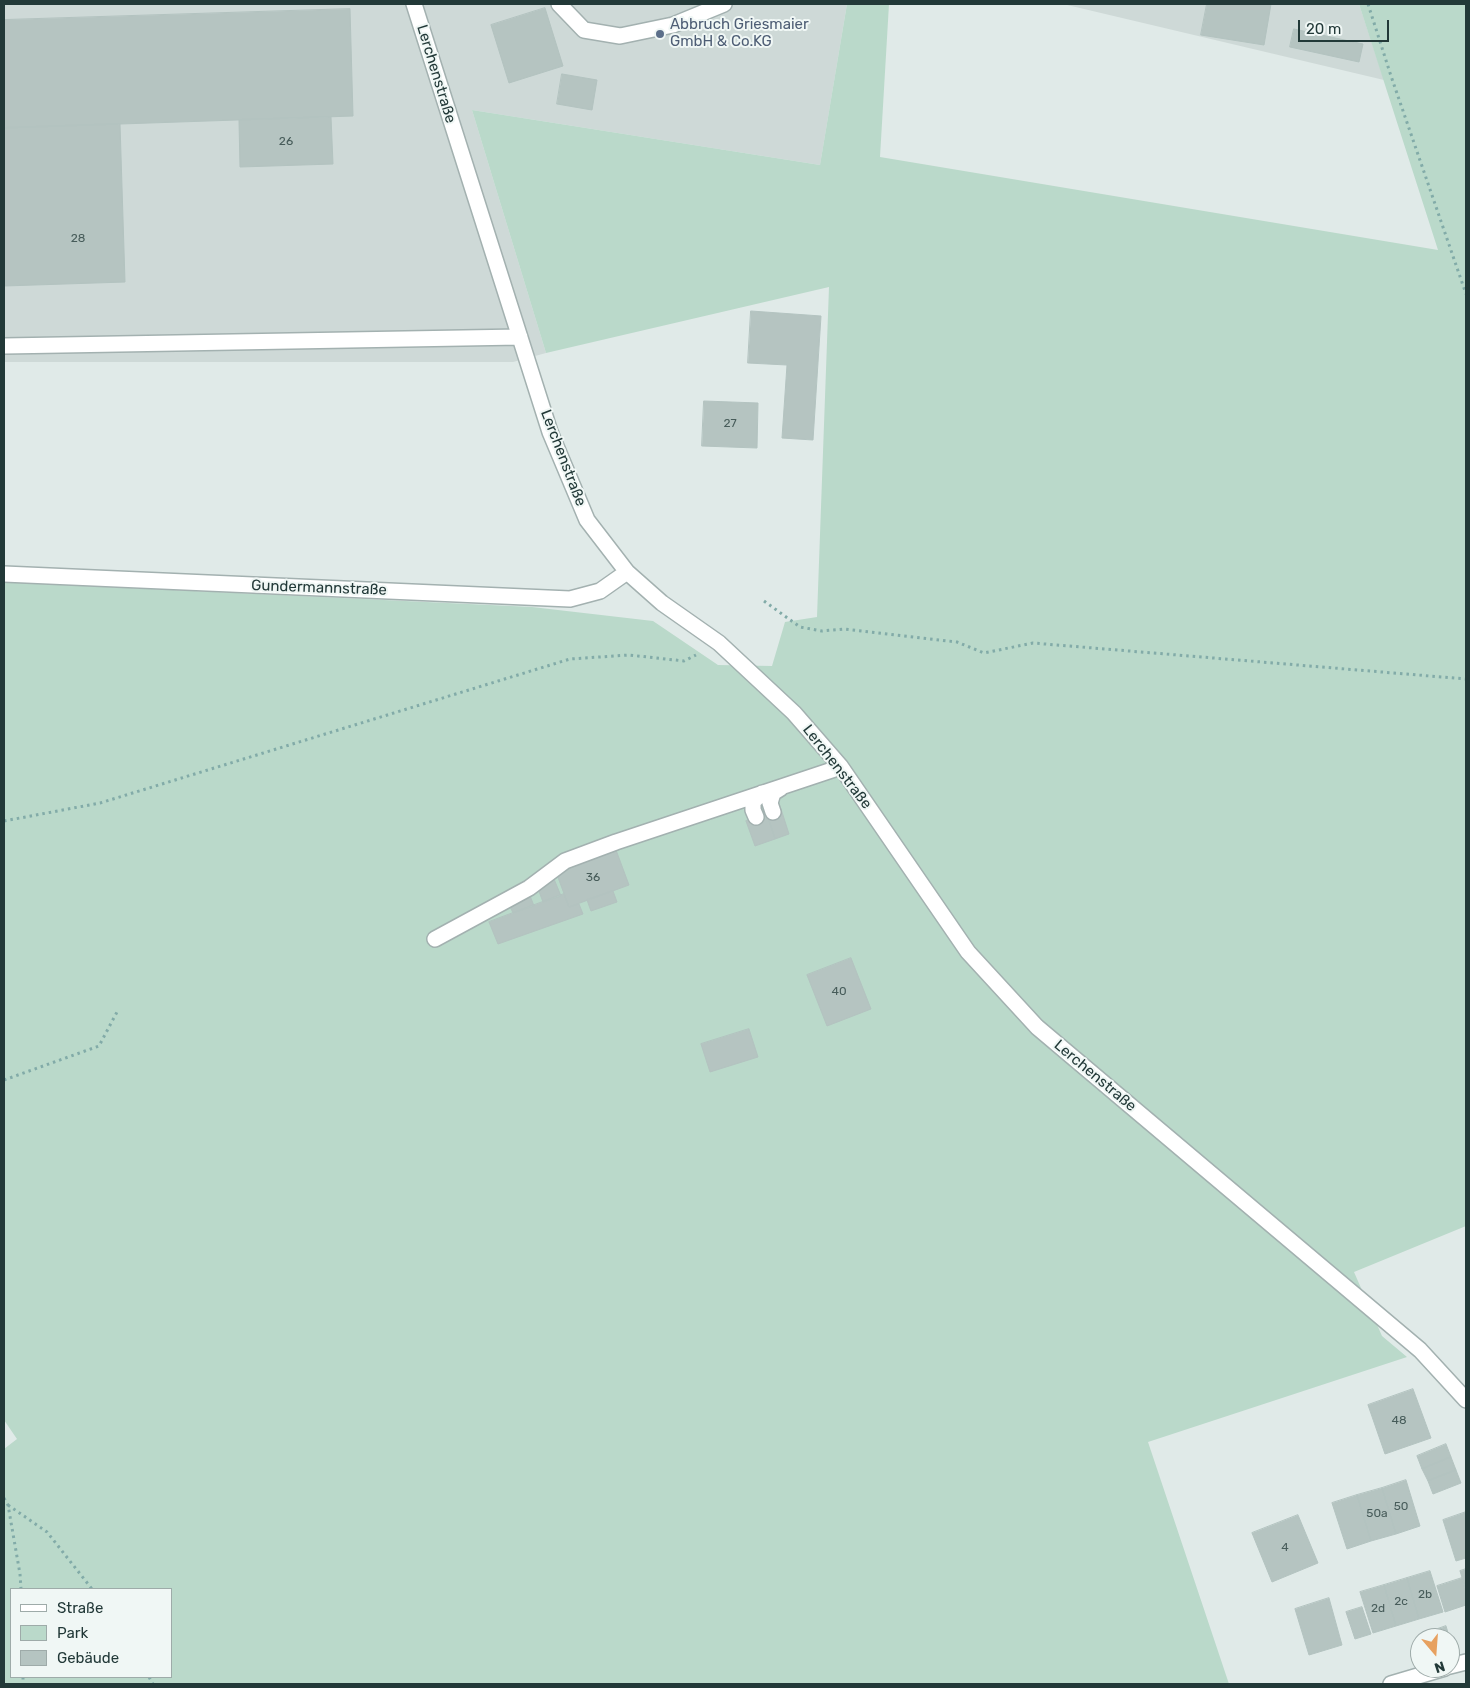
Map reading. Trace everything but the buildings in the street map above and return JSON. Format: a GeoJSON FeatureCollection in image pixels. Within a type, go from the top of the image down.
{"type":"FeatureCollection","features":[{"type":"Feature","properties":{"kind":"street","name":"Lerchenstraße"},"geometry":{"type":"LineString","coordinates":[[414,4],[550,432],[587,520],[627,572],[662,603],[719,644],[794,713],[841,767],[968,952],[1036,1027],[1420,1350],[1466,1400]]}},
{"type":"Feature","properties":{"kind":"street"},"geometry":{"type":"LineString","coordinates":[[559,4],[584,30],[620,36],[673,25],[724,4]]}},
{"type":"Feature","properties":{"kind":"street"},"geometry":{"type":"LineString","coordinates":[[4,346],[520,337]]}},
{"type":"Feature","properties":{"kind":"street","name":"Gundermannstraße"},"geometry":{"type":"LineString","coordinates":[[4,574],[570,599],[600,591],[627,572]]}},
{"type":"Feature","properties":{"kind":"street"},"geometry":{"type":"LineString","coordinates":[[435,939],[529,888],[564,861],[841,767]]}},
{"type":"Feature","properties":{"kind":"street"},"geometry":{"type":"LineString","coordinates":[[773,812],[770,803],[773,793],[787,785]]}},
{"type":"Feature","properties":{"kind":"street"},"geometry":{"type":"LineString","coordinates":[[756,817],[753,810],[753,802],[762,793]]}},
{"type":"Feature","properties":{"kind":"street"},"geometry":{"type":"LineString","coordinates":[[1391,1684],[1411,1678]]}},
{"type":"Feature","properties":{"kind":"path"},"geometry":{"type":"LineString","coordinates":[[1368,4],[1390,76],[1466,294]]}},
{"type":"Feature","properties":{"kind":"path"},"geometry":{"type":"LineString","coordinates":[[764,602],[800,627],[822,631],[844,629],[957,642],[984,653],[1033,643],[1466,679]]}},
{"type":"Feature","properties":{"kind":"path"},"geometry":{"type":"LineString","coordinates":[[4,821],[100,803],[570,659],[629,655],[684,661],[719,644]]}},
{"type":"Feature","properties":{"kind":"path"},"geometry":{"type":"LineString","coordinates":[[4,1080],[99,1046],[117,1012]]}},
{"type":"Feature","properties":{"kind":"path"},"geometry":{"type":"LineString","coordinates":[[4,1498],[8,1505],[21,1588]]}},
{"type":"Feature","properties":{"kind":"path"},"geometry":{"type":"LineString","coordinates":[[8,1505],[47,1532],[91,1588]]}},
{"type":"Feature","properties":{"kind":"shaded area"},"geometry":{"type":"Polygon","coordinates":[[[4,4],[847,4],[820,165],[472,110],[546,353],[513,362],[4,362],[4,4]]]}},
{"type":"Feature","properties":{"kind":"shaded area"},"geometry":{"type":"Polygon","coordinates":[[[1063,4],[1359,4],[1384,80],[1063,4]]]}},
{"type":"Feature","properties":{"kind":"green space"},"geometry":{"type":"Polygon","coordinates":[[[847,4],[889,4],[880,157],[1438,250],[1359,4],[1466,4],[1466,1226],[1354,1272],[1382,1336],[1407,1357],[1148,1442],[1229,1684],[4,1684],[4,1449],[17,1439],[4,1420],[4,582],[532,607],[653,621],[718,665],[772,666],[785,622],[817,617],[829,287],[546,353],[472,110],[820,165],[847,4]]]}},
{"type":"Feature","properties":{"kind":"place","name":"Abbruch Griesmaier GmbH & Co.KG"},"geometry":{"type":"Point","coordinates":[660,34]}}]}
